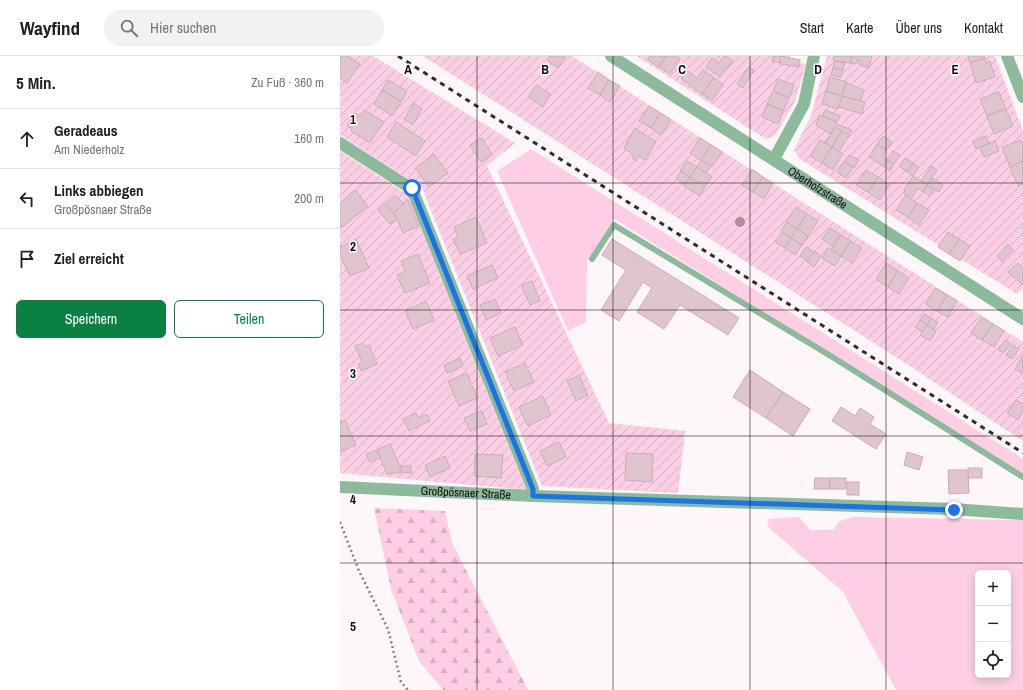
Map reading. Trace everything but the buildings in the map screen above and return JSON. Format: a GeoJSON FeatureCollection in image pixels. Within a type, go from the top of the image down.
{"type":"FeatureCollection","features":[{"type":"Feature","properties":{"kind":"street","name":"Oberholzstraße"},"geometry":{"type":"LineString","coordinates":[[612,56],[1022,315]]}},
{"type":"Feature","properties":{"kind":"street"},"geometry":{"type":"LineString","coordinates":[[774,159],[804,104],[814,56]]}},
{"type":"Feature","properties":{"kind":"street"},"geometry":{"type":"LineString","coordinates":[[1007,56],[1023,98]]}},
{"type":"Feature","properties":{"kind":"street"},"geometry":{"type":"LineString","coordinates":[[340,142],[412,188],[533,489],[533,496]]}},
{"type":"Feature","properties":{"kind":"street","name":"Großpösnaer Straße"},"geometry":{"type":"LineString","coordinates":[[340,487],[533,496],[946,509],[1023,514]]}},
{"type":"Feature","properties":{"kind":"lane"},"geometry":{"type":"LineString","coordinates":[[592,259],[614,225],[834,358],[1023,477]]}},
{"type":"Feature","properties":{"kind":"path"},"geometry":{"type":"LineString","coordinates":[[340,522],[359,571],[388,629],[401,682],[408,690]]}},
{"type":"Feature","properties":{"kind":"green space"},"geometry":{"type":"Polygon","coordinates":[[[340,56],[373,56],[515,143],[487,166],[609,423],[685,431],[678,493],[542,486],[422,188],[340,135],[340,56]]]}},
{"type":"Feature","properties":{"kind":"green space"},"geometry":{"type":"Polygon","coordinates":[[[423,56],[572,56],[1023,342],[1023,441],[913,368],[423,56]]]}},
{"type":"Feature","properties":{"kind":"green space"},"geometry":{"type":"Polygon","coordinates":[[[636,56],[790,56],[790,61],[806,64],[795,101],[775,136],[766,139],[636,56]]]}},
{"type":"Feature","properties":{"kind":"green space"},"geometry":{"type":"Polygon","coordinates":[[[827,56],[995,56],[1023,131],[1023,288],[1017,294],[800,159],[794,150],[811,116],[827,56]]]}},
{"type":"Feature","properties":{"kind":"green space"},"geometry":{"type":"Polygon","coordinates":[[[531,149],[1023,459],[1023,474],[614,219],[587,262],[586,322],[568,331],[497,171],[531,149]]]}},
{"type":"Feature","properties":{"kind":"green space"},"geometry":{"type":"Polygon","coordinates":[[[340,151],[410,196],[527,490],[340,473],[340,151]]]}},
{"type":"Feature","properties":{"kind":"green space"},"geometry":{"type":"Polygon","coordinates":[[[374,508],[445,511],[452,543],[528,690],[443,690],[419,661],[391,589],[374,508]]]}},
{"type":"Feature","properties":{"kind":"green space"},"geometry":{"type":"Polygon","coordinates":[[[799,517],[810,530],[833,530],[840,521],[853,517],[1023,520],[1023,690],[896,690],[843,592],[767,526],[769,519],[799,517]]]}},
{"type":"Feature","properties":{"kind":"railway"},"geometry":{"type":"LineString","coordinates":[[398,56],[1023,453]]}},
{"type":"Feature","properties":{"kind":"route"},"geometry":{"type":"LineString","coordinates":[[412,188],[533,489],[533,496],[954,510]]}}]}
